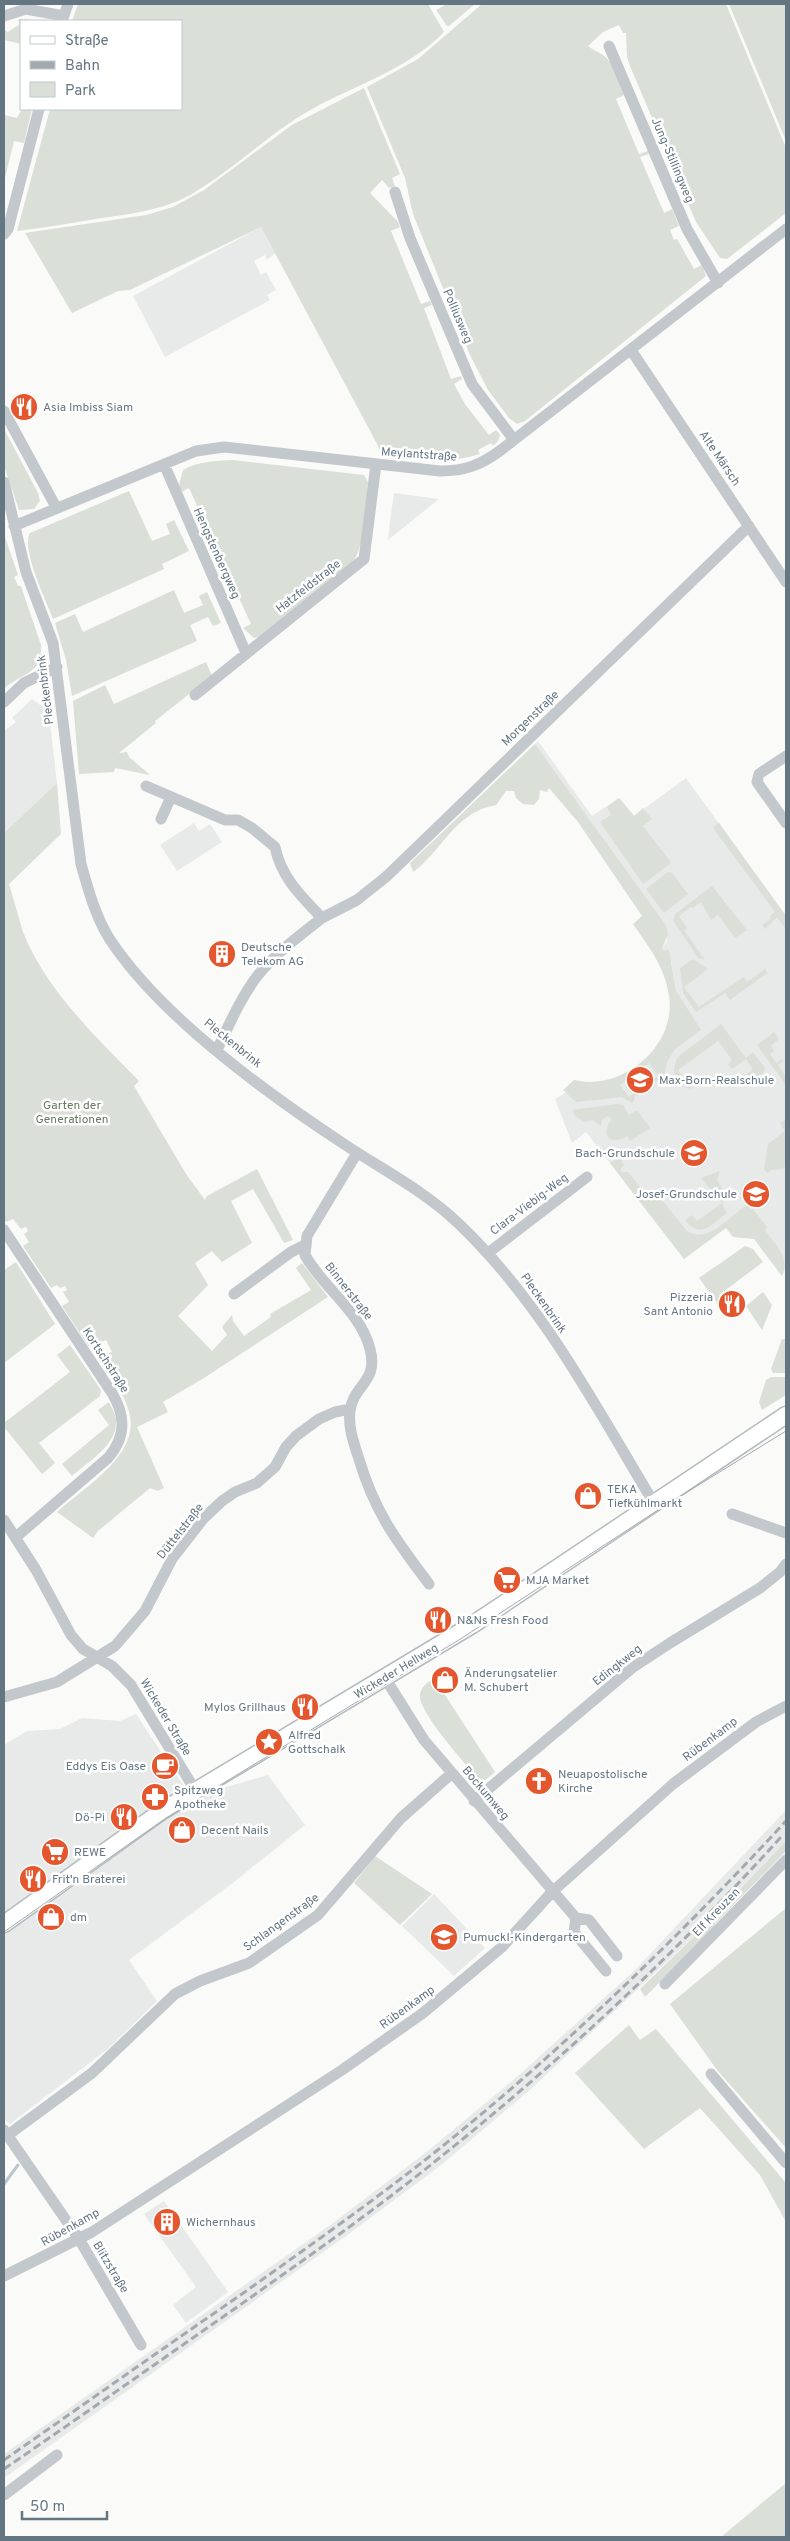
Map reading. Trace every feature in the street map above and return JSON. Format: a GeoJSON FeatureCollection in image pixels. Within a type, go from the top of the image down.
{"type":"FeatureCollection","features":[{"type":"Feature","properties":{"kind":"main road","name":"Wickeder Hellweg"},"geometry":{"type":"LineString","coordinates":[[4,1924],[114,1844],[195,1790],[472,1625],[655,1505],[786,1415]]}},
{"type":"Feature","properties":{"kind":"street"},"geometry":{"type":"LineString","coordinates":[[4,16],[26,9],[63,19],[68,4]]}},
{"type":"Feature","properties":{"kind":"street","name":"Jung-Stillingweg"},"geometry":{"type":"LineString","coordinates":[[609,46],[687,229],[718,283]]}},
{"type":"Feature","properties":{"kind":"street"},"geometry":{"type":"LineString","coordinates":[[4,234],[8,229],[39,110]]}},
{"type":"Feature","properties":{"kind":"street","name":"Polliusweg"},"geometry":{"type":"LineString","coordinates":[[395,192],[410,238],[472,384],[514,440]]}},
{"type":"Feature","properties":{"kind":"street","name":"Meylantstraße"},"geometry":{"type":"LineString","coordinates":[[14,526],[56,507],[196,451],[224,447],[253,448],[440,471],[460,471],[489,460],[786,229]]}},
{"type":"Feature","properties":{"kind":"street","name":"Alte Märsch"},"geometry":{"type":"LineString","coordinates":[[631,350],[786,582]]}},
{"type":"Feature","properties":{"kind":"street"},"geometry":{"type":"LineString","coordinates":[[4,411],[56,507]]}},
{"type":"Feature","properties":{"kind":"street","name":"Hengstenbergweg"},"geometry":{"type":"LineString","coordinates":[[164,464],[246,653]]}},
{"type":"Feature","properties":{"kind":"street","name":"Hatzfeldstraße"},"geometry":{"type":"LineString","coordinates":[[195,695],[364,559],[376,464]]}},
{"type":"Feature","properties":{"kind":"street","name":"Pleckenbrink"},"geometry":{"type":"LineString","coordinates":[[4,482],[30,584],[53,643],[77,841],[91,899],[98,918],[126,962],[147,986],[217,1050],[318,1127],[408,1185],[456,1221],[488,1252],[532,1308],[590,1395],[655,1505]]}},
{"type":"Feature","properties":{"kind":"street","name":"Morgenstraße"},"geometry":{"type":"LineString","coordinates":[[217,1050],[258,975],[295,939],[322,918],[357,900],[387,876],[749,526]]}},
{"type":"Feature","properties":{"kind":"street"},"geometry":{"type":"LineString","coordinates":[[4,702],[24,683],[57,667]]}},
{"type":"Feature","properties":{"kind":"street"},"geometry":{"type":"LineString","coordinates":[[786,756],[759,774],[757,782],[786,823]]}},
{"type":"Feature","properties":{"kind":"street"},"geometry":{"type":"LineString","coordinates":[[146,786],[225,820],[238,820],[260,834],[275,846],[278,861],[296,891],[322,918]]}},
{"type":"Feature","properties":{"kind":"street"},"geometry":{"type":"LineString","coordinates":[[160,819],[171,797]]}},
{"type":"Feature","properties":{"kind":"street"},"geometry":{"type":"LineString","coordinates":[[234,1294],[291,1252],[305,1245],[307,1236],[357,1153]]}},
{"type":"Feature","properties":{"kind":"street","name":"Clara-Viebig-Weg"},"geometry":{"type":"LineString","coordinates":[[488,1252],[587,1178]]}},
{"type":"Feature","properties":{"kind":"street","name":"Kortschstraße"},"geometry":{"type":"LineString","coordinates":[[4,1230],[112,1393],[123,1420],[119,1442],[108,1458],[16,1536]]}},
{"type":"Feature","properties":{"kind":"street","name":"Binnerstraße"},"geometry":{"type":"LineString","coordinates":[[305,1245],[305,1256],[310,1264],[360,1328],[370,1348],[372,1363],[370,1375],[350,1408]]}},
{"type":"Feature","properties":{"kind":"street"},"geometry":{"type":"LineString","coordinates":[[350,1408],[351,1435],[374,1504],[391,1534],[429,1584]]}},
{"type":"Feature","properties":{"kind":"street","name":"Düttelstraße"},"geometry":{"type":"LineString","coordinates":[[4,1697],[57,1682],[115,1646],[145,1611],[172,1559],[216,1507],[235,1492],[256,1483],[275,1467],[286,1447],[296,1436],[319,1419],[350,1408]]}},
{"type":"Feature","properties":{"kind":"street"},"geometry":{"type":"LineString","coordinates":[[732,1514],[786,1532]]}},
{"type":"Feature","properties":{"kind":"street","name":"Wickeder Straße"},"geometry":{"type":"LineString","coordinates":[[4,1520],[16,1536],[71,1635],[83,1649],[112,1666],[131,1685],[195,1790]]}},
{"type":"Feature","properties":{"kind":"street","name":"Edingkweg"},"geometry":{"type":"LineString","coordinates":[[474,1801],[632,1668],[670,1642],[760,1588],[780,1572],[786,1564]]}},
{"type":"Feature","properties":{"kind":"street","name":"Bockumweg"},"geometry":{"type":"LineString","coordinates":[[385,1678],[424,1740],[451,1774],[552,1892],[576,1918],[589,1920],[617,1956]]}},
{"type":"Feature","properties":{"kind":"street","name":"Rübenkamp"},"geometry":{"type":"LineString","coordinates":[[4,2276],[78,2239],[305,2094],[423,2013],[502,1947],[552,1892],[673,1784],[756,1722],[786,1706]]}},
{"type":"Feature","properties":{"kind":"street","name":"Schlangenstraße"},"geometry":{"type":"LineString","coordinates":[[6,2132],[92,2073],[175,1994],[200,1981],[250,1962],[318,1915],[401,1818],[451,1774]]}},
{"type":"Feature","properties":{"kind":"street","name":"Elf Kreuzen"},"geometry":{"type":"LineString","coordinates":[[665,1984],[786,1860]]}},
{"type":"Feature","properties":{"kind":"street"},"geometry":{"type":"LineString","coordinates":[[576,1918],[574,1932],[606,1971]]}},
{"type":"Feature","properties":{"kind":"street"},"geometry":{"type":"LineString","coordinates":[[711,2074],[786,2163]]}},
{"type":"Feature","properties":{"kind":"street","name":"Blitzstraße"},"geometry":{"type":"LineString","coordinates":[[6,2132],[78,2239],[141,2345]]}},
{"type":"Feature","properties":{"kind":"street"},"geometry":{"type":"LineString","coordinates":[[4,2495],[57,2455]]}},
{"type":"Feature","properties":{"kind":"shaded area"},"geometry":{"type":"Polygon","coordinates":[[[261,227],[275,253],[267,260],[265,255],[254,261],[261,275],[266,272],[276,290],[267,295],[270,300],[165,357],[133,296],[261,227]]]}},
{"type":"Feature","properties":{"kind":"shaded area"},"geometry":{"type":"Polygon","coordinates":[[[394,493],[439,499],[388,540],[390,521],[394,493]]]}},
{"type":"Feature","properties":{"kind":"shaded area"},"geometry":{"type":"Polygon","coordinates":[[[32,699],[40,705],[48,706],[57,783],[4,833],[4,731],[16,722],[12,718],[32,699]]]}},
{"type":"Feature","properties":{"kind":"shaded area"},"geometry":{"type":"Polygon","coordinates":[[[538,741],[592,816],[619,798],[634,816],[686,778],[786,916],[786,1267],[782,1276],[738,1217],[684,1259],[586,1132],[572,1143],[555,1099],[565,1093],[598,1090],[649,1063],[674,1046],[676,991],[671,960],[662,949],[667,941],[666,925],[535,744],[538,741]]]}},
{"type":"Feature","properties":{"kind":"shaded area"},"geometry":{"type":"Polygon","coordinates":[[[194,823],[199,831],[210,824],[222,842],[177,871],[160,845],[194,823]]]}},
{"type":"Feature","properties":{"kind":"shaded area"},"geometry":{"type":"Polygon","coordinates":[[[136,1714],[191,1797],[268,1775],[305,1825],[234,1882],[129,1960],[157,2001],[109,2048],[10,2124],[4,2119],[4,1745],[27,1731],[60,1729],[82,1718],[120,1721],[136,1714]]]}},
{"type":"Feature","properties":{"kind":"shaded area"},"geometry":{"type":"Polygon","coordinates":[[[786,1810],[786,1841],[706,1925],[531,2089],[440,2166],[346,2236],[4,2478],[4,2454],[333,2223],[429,2150],[519,2075],[633,1972],[786,1810]]]}},
{"type":"Feature","properties":{"kind":"shaded area","name":"Pumuckl-Kindergarten"},"geometry":{"type":"Polygon","coordinates":[[[434,1894],[485,1948],[454,1976],[402,1926],[434,1894]]]}},
{"type":"Feature","properties":{"kind":"shaded area"},"geometry":{"type":"Polygon","coordinates":[[[164,2201],[228,2292],[186,2323],[173,2305],[196,2287],[144,2214],[164,2201]]]}},
{"type":"Feature","properties":{"kind":"green space"},"geometry":{"type":"Polygon","coordinates":[[[78,4],[428,4],[444,32],[430,45],[399,66],[314,108],[282,128],[222,174],[190,195],[168,205],[132,213],[17,231],[50,110],[182,110],[182,20],[72,20],[78,4]]]}},
{"type":"Feature","properties":{"kind":"green space"},"geometry":{"type":"Polygon","coordinates":[[[447,4],[475,4],[447,26],[436,10],[447,4]]]}},
{"type":"Feature","properties":{"kind":"green space"},"geometry":{"type":"Polygon","coordinates":[[[482,4],[726,4],[786,148],[786,213],[727,259],[720,258],[696,222],[630,66],[627,57],[626,33],[623,33],[619,25],[603,32],[588,46],[608,59],[614,69],[624,95],[616,99],[639,154],[648,151],[649,154],[640,157],[664,213],[672,209],[679,226],[670,230],[674,240],[677,239],[694,269],[702,265],[706,276],[525,421],[517,424],[509,418],[488,390],[470,355],[413,214],[405,178],[367,87],[418,59],[482,4]]]}},
{"type":"Feature","properties":{"kind":"green space"},"geometry":{"type":"Polygon","coordinates":[[[729,4],[786,4],[786,141],[729,4]]]}},
{"type":"Feature","properties":{"kind":"green space"},"geometry":{"type":"Polygon","coordinates":[[[20,24],[20,44],[4,40],[4,30],[8,32],[20,24]]]}},
{"type":"Feature","properties":{"kind":"green space"},"geometry":{"type":"Polygon","coordinates":[[[364,88],[400,174],[392,178],[395,186],[389,188],[382,180],[370,193],[398,222],[400,227],[391,231],[421,304],[430,301],[432,305],[424,308],[451,379],[461,376],[462,379],[454,384],[465,404],[489,435],[496,430],[500,435],[498,441],[493,446],[491,443],[478,450],[480,454],[443,460],[383,455],[261,227],[130,290],[118,291],[72,313],[25,233],[146,215],[173,207],[204,190],[292,125],[364,88]]]}},
{"type":"Feature","properties":{"kind":"green space"},"geometry":{"type":"Polygon","coordinates":[[[21,110],[32,110],[24,143],[14,141],[4,182],[4,115],[17,118],[21,110]]]}},
{"type":"Feature","properties":{"kind":"green space"},"geometry":{"type":"Polygon","coordinates":[[[4,429],[38,493],[40,501],[34,509],[19,510],[4,466],[4,429]]]}},
{"type":"Feature","properties":{"kind":"green space"},"geometry":{"type":"Polygon","coordinates":[[[233,460],[364,475],[368,482],[363,536],[351,565],[260,637],[254,638],[243,628],[251,624],[189,488],[181,492],[179,485],[183,470],[189,467],[208,462],[233,460]]]}},
{"type":"Feature","properties":{"kind":"green space"},"geometry":{"type":"Polygon","coordinates":[[[129,491],[152,541],[170,534],[166,524],[174,520],[189,551],[162,564],[164,569],[53,619],[31,563],[28,541],[30,533],[129,491]]]}},
{"type":"Feature","properties":{"kind":"green space"},"geometry":{"type":"Polygon","coordinates":[[[4,534],[18,575],[14,577],[18,586],[21,586],[41,645],[41,655],[35,668],[4,689],[4,534]]]}},
{"type":"Feature","properties":{"kind":"green space"},"geometry":{"type":"Polygon","coordinates":[[[174,590],[184,613],[203,605],[199,596],[207,592],[221,623],[213,626],[208,617],[190,625],[197,641],[72,696],[66,660],[55,623],[75,614],[83,632],[174,590]]]}},
{"type":"Feature","properties":{"kind":"green space"},"geometry":{"type":"Polygon","coordinates":[[[206,662],[212,676],[155,721],[156,723],[119,753],[127,752],[129,757],[150,775],[115,768],[114,772],[79,774],[73,701],[105,685],[114,704],[206,662]]]}},
{"type":"Feature","properties":{"kind":"green space"},"geometry":{"type":"Polygon","coordinates":[[[535,744],[666,925],[668,934],[662,949],[664,951],[669,950],[676,991],[701,1030],[675,1049],[667,1062],[664,1077],[652,1083],[649,1088],[646,1084],[658,1076],[649,1063],[620,1085],[629,1097],[641,1088],[644,1091],[635,1096],[632,1103],[622,1097],[576,1102],[563,1090],[574,1080],[592,1082],[610,1079],[627,1072],[655,1048],[664,1032],[669,1014],[667,986],[656,958],[633,924],[642,916],[578,822],[549,788],[547,792],[540,790],[539,799],[534,805],[523,804],[516,798],[514,791],[506,791],[496,805],[482,809],[459,824],[423,864],[413,872],[410,863],[535,744]]]}},
{"type":"Feature","properties":{"kind":"green space","name":"Garten der Generationen"},"geometry":{"type":"Polygon","coordinates":[[[57,783],[61,834],[9,884],[23,932],[33,953],[45,974],[73,1012],[139,1081],[134,1086],[186,1174],[205,1200],[207,1196],[257,1169],[293,1240],[284,1243],[253,1189],[231,1201],[252,1243],[222,1262],[212,1251],[195,1263],[208,1285],[178,1316],[212,1351],[227,1335],[222,1327],[232,1315],[233,1321],[244,1336],[271,1317],[270,1314],[311,1290],[296,1268],[302,1263],[328,1297],[204,1378],[163,1402],[168,1412],[137,1427],[164,1488],[158,1491],[150,1488],[98,1531],[93,1538],[57,1512],[94,1482],[117,1458],[126,1444],[130,1431],[130,1416],[126,1402],[102,1366],[111,1361],[107,1354],[112,1352],[106,1340],[89,1347],[62,1306],[69,1302],[63,1292],[67,1290],[65,1286],[60,1288],[57,1285],[51,1288],[23,1246],[29,1242],[24,1234],[28,1231],[26,1227],[21,1229],[13,1219],[6,1222],[4,1219],[4,833],[57,783]]]}},
{"type":"Feature","properties":{"kind":"green space"},"geometry":{"type":"Polygon","coordinates":[[[619,798],[634,816],[643,808],[652,819],[643,826],[671,863],[643,884],[600,822],[611,815],[607,807],[619,798]]]}},
{"type":"Feature","properties":{"kind":"green space"},"geometry":{"type":"Polygon","coordinates":[[[719,823],[786,916],[786,929],[777,917],[765,929],[762,925],[771,919],[770,916],[775,912],[716,832],[713,827],[719,823]]]}},
{"type":"Feature","properties":{"kind":"green space"},"geometry":{"type":"Polygon","coordinates":[[[668,872],[672,873],[688,894],[664,913],[646,889],[668,872]]]}},
{"type":"Feature","properties":{"kind":"green space"},"geometry":{"type":"Polygon","coordinates":[[[712,886],[747,930],[735,938],[718,915],[711,920],[701,902],[693,908],[691,907],[679,916],[687,928],[684,930],[705,960],[698,958],[673,920],[675,914],[712,886]]]}},
{"type":"Feature","properties":{"kind":"green space"},"geometry":{"type":"Polygon","coordinates":[[[693,959],[708,969],[684,987],[699,1007],[744,977],[747,982],[765,969],[767,973],[730,1000],[725,993],[696,1012],[683,993],[680,968],[693,959]]]}},
{"type":"Feature","properties":{"kind":"green space"},"geometry":{"type":"Polygon","coordinates":[[[721,1024],[746,1058],[753,1052],[765,1068],[764,1072],[752,1082],[747,1080],[747,1074],[753,1069],[746,1059],[732,1069],[728,1064],[732,1060],[718,1041],[678,1070],[692,1089],[680,1086],[674,1071],[679,1056],[721,1024]]]}},
{"type":"Feature","properties":{"kind":"green space"},"geometry":{"type":"Polygon","coordinates":[[[774,1032],[779,1039],[771,1046],[774,1051],[770,1054],[776,1063],[782,1059],[784,1061],[778,1065],[786,1077],[786,1085],[757,1045],[774,1032]]]}},
{"type":"Feature","properties":{"kind":"green space"},"geometry":{"type":"Polygon","coordinates":[[[617,1104],[623,1105],[629,1115],[637,1110],[650,1128],[630,1141],[627,1136],[615,1140],[608,1137],[607,1134],[608,1124],[612,1119],[607,1116],[602,1120],[601,1126],[593,1120],[585,1122],[575,1116],[572,1110],[617,1104]]]}},
{"type":"Feature","properties":{"kind":"green space"},"geometry":{"type":"Polygon","coordinates":[[[786,1119],[786,1165],[783,1169],[771,1170],[767,1173],[764,1169],[768,1144],[785,1131],[780,1123],[786,1119]]]}},
{"type":"Feature","properties":{"kind":"green space"},"geometry":{"type":"Polygon","coordinates":[[[617,1159],[621,1160],[624,1165],[621,1168],[621,1172],[628,1172],[650,1200],[658,1195],[687,1231],[695,1234],[710,1232],[747,1205],[751,1210],[753,1209],[767,1227],[765,1230],[781,1252],[784,1263],[782,1276],[754,1239],[733,1237],[726,1228],[684,1259],[610,1163],[617,1159]]]}},
{"type":"Feature","properties":{"kind":"green space"},"geometry":{"type":"Polygon","coordinates":[[[720,1171],[717,1180],[724,1192],[723,1206],[727,1213],[706,1228],[696,1229],[685,1220],[692,1215],[697,1221],[722,1203],[701,1178],[720,1171]]]}},
{"type":"Feature","properties":{"kind":"green space"},"geometry":{"type":"Polygon","coordinates":[[[745,1246],[753,1249],[763,1262],[719,1295],[729,1310],[724,1312],[699,1278],[745,1246]]]}},
{"type":"Feature","properties":{"kind":"green space"},"geometry":{"type":"Polygon","coordinates":[[[16,1262],[55,1324],[4,1363],[4,1270],[16,1262]]]}},
{"type":"Feature","properties":{"kind":"green space"},"geometry":{"type":"Polygon","coordinates":[[[763,1292],[772,1305],[762,1330],[746,1306],[763,1292]]]}},
{"type":"Feature","properties":{"kind":"green space"},"geometry":{"type":"Polygon","coordinates":[[[782,1339],[786,1339],[786,1373],[773,1373],[771,1369],[782,1339]]]}},
{"type":"Feature","properties":{"kind":"green space"},"geometry":{"type":"Polygon","coordinates":[[[70,1345],[101,1390],[100,1396],[39,1443],[55,1463],[42,1474],[4,1427],[4,1423],[70,1372],[57,1355],[70,1345]]]}},
{"type":"Feature","properties":{"kind":"green space"},"geometry":{"type":"Polygon","coordinates":[[[771,1377],[786,1377],[786,1395],[762,1410],[759,1402],[766,1380],[771,1377]]]}},
{"type":"Feature","properties":{"kind":"green space"},"geometry":{"type":"Polygon","coordinates":[[[109,1402],[116,1420],[112,1437],[101,1452],[72,1476],[62,1464],[109,1425],[98,1410],[109,1402]]]}},
{"type":"Feature","properties":{"kind":"green space"},"geometry":{"type":"Polygon","coordinates":[[[434,1678],[495,1772],[482,1783],[427,1715],[420,1696],[421,1690],[434,1678]]]}},
{"type":"Feature","properties":{"kind":"green space"},"geometry":{"type":"Polygon","coordinates":[[[786,1841],[786,1851],[714,1925],[715,1927],[645,1997],[640,1989],[706,1925],[786,1841]]]}},
{"type":"Feature","properties":{"kind":"green space"},"geometry":{"type":"Polygon","coordinates":[[[375,1856],[432,1894],[400,1925],[354,1883],[375,1856]]]}},
{"type":"Feature","properties":{"kind":"green space"},"geometry":{"type":"Polygon","coordinates":[[[786,1908],[786,2148],[717,2070],[670,2004],[786,1908]]]}},
{"type":"Feature","properties":{"kind":"green space"},"geometry":{"type":"Polygon","coordinates":[[[629,2025],[640,2040],[656,2029],[786,2183],[786,2222],[760,2175],[700,2108],[644,2149],[575,2073],[629,2025]]]}},
{"type":"Feature","properties":{"kind":"green space"},"geometry":{"type":"Polygon","coordinates":[[[786,2483],[786,2537],[721,2537],[786,2483]]]}},
{"type":"Feature","properties":{"kind":"waterway"},"geometry":{"type":"LineString","coordinates":[[4,2184],[18,2165]]}},
{"type":"Feature","properties":{"kind":"tram line"},"geometry":{"type":"LineString","coordinates":[[4,1932],[166,1818],[462,1638],[658,1510],[786,1431]]}},
{"type":"Feature","properties":{"kind":"railway"},"geometry":{"type":"LineString","coordinates":[[4,2460],[292,2259],[439,2149],[575,2032],[704,1908],[786,1821]]}},
{"type":"Feature","properties":{"kind":"railway"},"geometry":{"type":"LineString","coordinates":[[4,2469],[317,2250],[394,2194],[443,2155],[532,2081],[618,2003],[701,1922],[781,1837]]}},
{"type":"Feature","properties":{"kind":"place","name":"Asia Imbiss Siam"},"geometry":{"type":"Point","coordinates":[24,407]}},
{"type":"Feature","properties":{"kind":"place","name":"Deutsche Telekom AG"},"geometry":{"type":"Point","coordinates":[222,954]}},
{"type":"Feature","properties":{"kind":"place","name":"Max-Born-Realschule"},"geometry":{"type":"Point","coordinates":[640,1080]}},
{"type":"Feature","properties":{"kind":"place","name":"Bach-Grundschule"},"geometry":{"type":"Point","coordinates":[694,1153]}},
{"type":"Feature","properties":{"kind":"place","name":"Josef-Grundschule"},"geometry":{"type":"Point","coordinates":[756,1194]}},
{"type":"Feature","properties":{"kind":"place","name":"Pizzeria Sant Antonio"},"geometry":{"type":"Point","coordinates":[732,1304]}},
{"type":"Feature","properties":{"kind":"place","name":"TEKA Tiefkühlmarkt"},"geometry":{"type":"Point","coordinates":[588,1496]}},
{"type":"Feature","properties":{"kind":"place","name":"MJA Market"},"geometry":{"type":"Point","coordinates":[507,1580]}},
{"type":"Feature","properties":{"kind":"place","name":"N&Ns Fresh Food"},"geometry":{"type":"Point","coordinates":[438,1620]}},
{"type":"Feature","properties":{"kind":"place","name":"Änderungsatelier M. Schubert"},"geometry":{"type":"Point","coordinates":[445,1680]}},
{"type":"Feature","properties":{"kind":"place","name":"Mylos Grillhaus"},"geometry":{"type":"Point","coordinates":[305,1707]}},
{"type":"Feature","properties":{"kind":"place","name":"Alfred Gottschalk"},"geometry":{"type":"Point","coordinates":[269,1742]}},
{"type":"Feature","properties":{"kind":"place","name":"Eddys Eis Oase"},"geometry":{"type":"Point","coordinates":[165,1766]}},
{"type":"Feature","properties":{"kind":"place","name":"Neuapostolische Kirche"},"geometry":{"type":"Point","coordinates":[539,1781]}},
{"type":"Feature","properties":{"kind":"place","name":"Spitzweg Apotheke"},"geometry":{"type":"Point","coordinates":[155,1797]}},
{"type":"Feature","properties":{"kind":"place","name":"Dö-Pi"},"geometry":{"type":"Point","coordinates":[124,1817]}},
{"type":"Feature","properties":{"kind":"place","name":"Decent Nails"},"geometry":{"type":"Point","coordinates":[182,1830]}},
{"type":"Feature","properties":{"kind":"place","name":"REWE"},"geometry":{"type":"Point","coordinates":[55,1852]}},
{"type":"Feature","properties":{"kind":"place","name":"Frit'n Braterei"},"geometry":{"type":"Point","coordinates":[33,1879]}},
{"type":"Feature","properties":{"kind":"place","name":"dm"},"geometry":{"type":"Point","coordinates":[51,1917]}},
{"type":"Feature","properties":{"kind":"place","name":"Pumuckl-Kindergarten"},"geometry":{"type":"Point","coordinates":[444,1937]}},
{"type":"Feature","properties":{"kind":"place","name":"Wichernhaus"},"geometry":{"type":"Point","coordinates":[167,2222]}}]}
